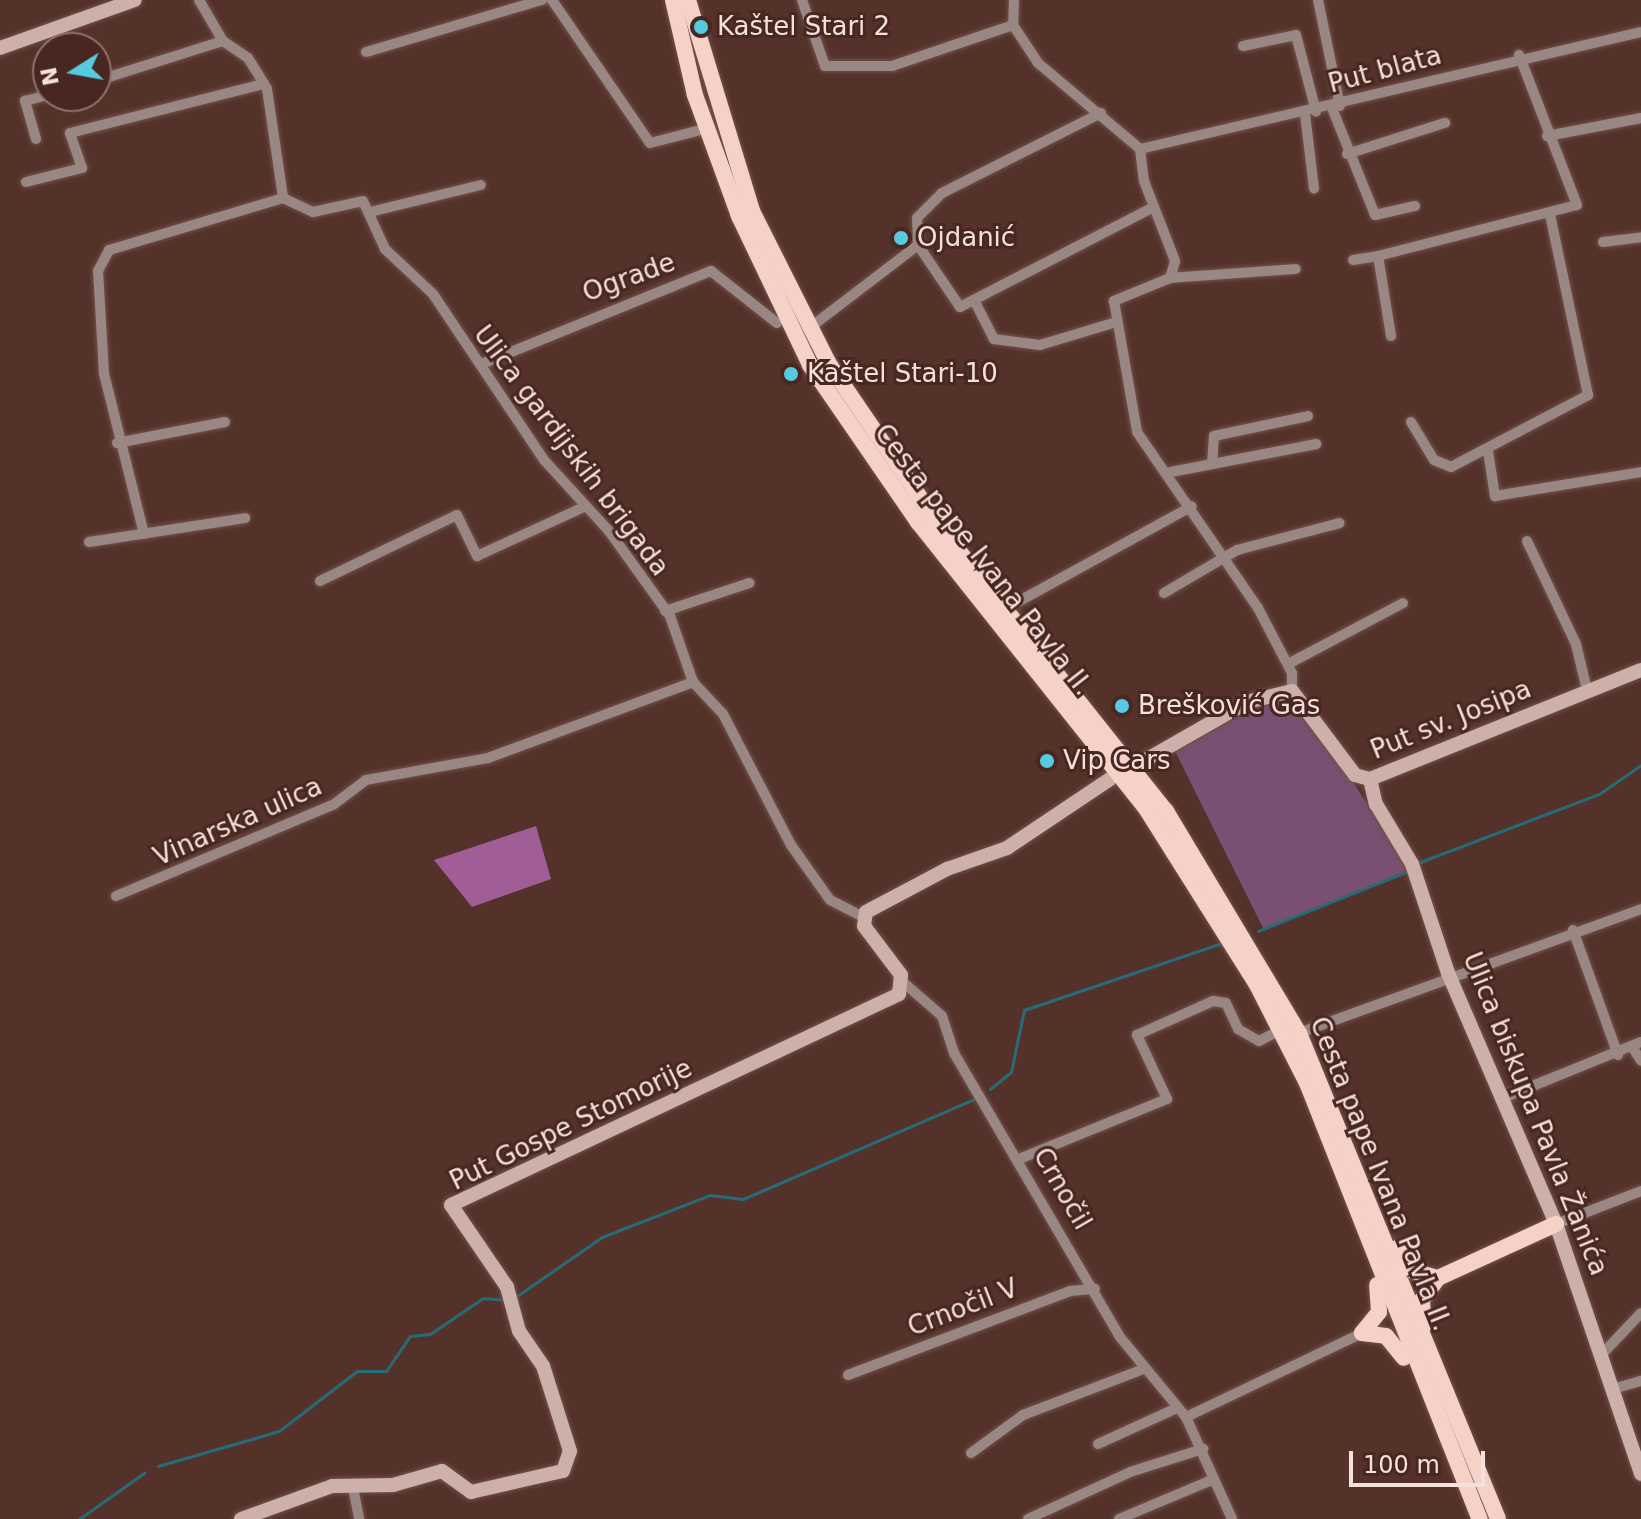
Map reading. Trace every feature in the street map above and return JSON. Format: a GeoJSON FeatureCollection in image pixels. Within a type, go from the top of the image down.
{"type":"FeatureCollection","features":[{"type":"Feature","properties":{"kind":"main road","name":"Cesta pape Ivana Pavla II."},"geometry":{"type":"LineString","coordinates":[[673,0],[695,95],[739,216],[810,365],[918,522],[1145,807],[1281,1030],[1480,1519]]}},
{"type":"Feature","properties":{"kind":"main road","name":"Cesta pape Ivana Pavla II."},"geometry":{"type":"LineString","coordinates":[[688,0],[738,175],[808,327],[903,477],[1166,811],[1299,1033],[1382,1233],[1432,1366],[1498,1519]]}},
{"type":"Feature","properties":{"kind":"main road"},"geometry":{"type":"LineString","coordinates":[[1065,682],[1089,698],[1142,762],[1163,791],[1166,811]]}},
{"type":"Feature","properties":{"kind":"main road"},"geometry":{"type":"LineString","coordinates":[[1090,735],[1110,779],[1145,807]]}},
{"type":"Feature","properties":{"kind":"main road"},"geometry":{"type":"LineString","coordinates":[[1432,1366],[1421,1308],[1438,1278],[1556,1224]]}},
{"type":"Feature","properties":{"kind":"main road"},"geometry":{"type":"LineString","coordinates":[[1382,1233],[1413,1271],[1438,1278]]}},
{"type":"Feature","properties":{"kind":"main road"},"geometry":{"type":"LineString","coordinates":[[1375,1256],[1382,1299],[1362,1333],[1399,1345],[1424,1385]]}},
{"type":"Feature","properties":{"kind":"street"},"geometry":{"type":"LineString","coordinates":[[0,48],[135,0]]}},
{"type":"Feature","properties":{"kind":"street"},"geometry":{"type":"LineString","coordinates":[[199,0],[223,41],[248,58],[264,84],[283,198]]}},
{"type":"Feature","properties":{"kind":"street"},"geometry":{"type":"LineString","coordinates":[[366,52],[542,0]]}},
{"type":"Feature","properties":{"kind":"street"},"geometry":{"type":"LineString","coordinates":[[552,0],[650,143],[697,131]]}},
{"type":"Feature","properties":{"kind":"street"},"geometry":{"type":"LineString","coordinates":[[802,0],[825,66],[892,66],[1013,25]]}},
{"type":"Feature","properties":{"kind":"street"},"geometry":{"type":"LineString","coordinates":[[1014,0],[1013,25],[1038,63],[1140,149],[1154,207],[1173,244],[1170,278]]}},
{"type":"Feature","properties":{"kind":"street"},"geometry":{"type":"LineString","coordinates":[[1318,0],[1347,154],[1375,215],[1415,206]]}},
{"type":"Feature","properties":{"kind":"street","name":"Put blata"},"geometry":{"type":"LineString","coordinates":[[1140,149],[1336,107],[1519,55],[1641,32]]}},
{"type":"Feature","properties":{"kind":"street"},"geometry":{"type":"LineString","coordinates":[[1243,46],[1296,35],[1310,112],[1314,188]]}},
{"type":"Feature","properties":{"kind":"street"},"geometry":{"type":"LineString","coordinates":[[112,76],[223,41]]}},
{"type":"Feature","properties":{"kind":"street"},"geometry":{"type":"LineString","coordinates":[[1353,260],[1577,205],[1547,136],[1519,55]]}},
{"type":"Feature","properties":{"kind":"street"},"geometry":{"type":"LineString","coordinates":[[26,182],[82,168],[70,133],[264,84]]}},
{"type":"Feature","properties":{"kind":"street"},"geometry":{"type":"LineString","coordinates":[[32,99],[25,101],[36,139]]}},
{"type":"Feature","properties":{"kind":"street"},"geometry":{"type":"LineString","coordinates":[[1101,113],[942,193],[917,218],[918,245],[960,307],[1154,207]]}},
{"type":"Feature","properties":{"kind":"street"},"geometry":{"type":"LineString","coordinates":[[1547,136],[1641,118]]}},
{"type":"Feature","properties":{"kind":"street"},"geometry":{"type":"LineString","coordinates":[[1347,154],[1445,123]]}},
{"type":"Feature","properties":{"kind":"street"},"geometry":{"type":"LineString","coordinates":[[144,534],[117,443],[104,374],[98,271],[109,250],[283,198],[313,212],[363,201],[370,212],[481,185]]}},
{"type":"Feature","properties":{"kind":"street","name":"Ulica gardijskih brigada"},"geometry":{"type":"LineString","coordinates":[[370,212],[385,249],[412,270],[452,331],[484,363],[545,461],[586,506],[665,611],[693,682],[723,714],[822,889],[842,910],[863,917]]}},
{"type":"Feature","properties":{"kind":"street"},"geometry":{"type":"LineString","coordinates":[[1411,422],[1434,460],[1451,467],[1488,451],[1588,395],[1550,214]]}},
{"type":"Feature","properties":{"kind":"street"},"geometry":{"type":"LineString","coordinates":[[1603,242],[1641,237]]}},
{"type":"Feature","properties":{"kind":"street"},"geometry":{"type":"LineString","coordinates":[[816,323],[918,245]]}},
{"type":"Feature","properties":{"kind":"street"},"geometry":{"type":"LineString","coordinates":[[1378,256],[1391,336]]}},
{"type":"Feature","properties":{"kind":"street"},"geometry":{"type":"LineString","coordinates":[[1142,762],[1247,702],[1292,691],[1288,664],[1258,608],[1220,562],[1171,472],[1147,455],[1137,432],[1116,322],[1117,295],[1170,278],[1296,269]]}},
{"type":"Feature","properties":{"kind":"street","name":"Ograde"},"geometry":{"type":"LineString","coordinates":[[484,363],[711,271],[777,323]]}},
{"type":"Feature","properties":{"kind":"street"},"geometry":{"type":"LineString","coordinates":[[974,300],[994,339],[1040,345],[1116,322]]}},
{"type":"Feature","properties":{"kind":"street"},"geometry":{"type":"LineString","coordinates":[[1212,464],[1214,436],[1308,416]]}},
{"type":"Feature","properties":{"kind":"street"},"geometry":{"type":"LineString","coordinates":[[117,443],[225,422]]}},
{"type":"Feature","properties":{"kind":"street"},"geometry":{"type":"LineString","coordinates":[[1171,472],[1316,444]]}},
{"type":"Feature","properties":{"kind":"street"},"geometry":{"type":"LineString","coordinates":[[1488,451],[1495,496],[1641,472]]}},
{"type":"Feature","properties":{"kind":"street"},"geometry":{"type":"LineString","coordinates":[[320,581],[457,515],[477,556],[586,506]]}},
{"type":"Feature","properties":{"kind":"street"},"geometry":{"type":"LineString","coordinates":[[1005,609],[1192,506]]}},
{"type":"Feature","properties":{"kind":"street"},"geometry":{"type":"LineString","coordinates":[[89,542],[245,518]]}},
{"type":"Feature","properties":{"kind":"street"},"geometry":{"type":"LineString","coordinates":[[1164,593],[1220,562],[1340,523]]}},
{"type":"Feature","properties":{"kind":"street"},"geometry":{"type":"LineString","coordinates":[[1527,541],[1576,644],[1587,690]]}},
{"type":"Feature","properties":{"kind":"street"},"geometry":{"type":"LineString","coordinates":[[665,611],[749,583]]}},
{"type":"Feature","properties":{"kind":"street"},"geometry":{"type":"LineString","coordinates":[[1288,664],[1403,603]]}},
{"type":"Feature","properties":{"kind":"street","name":"Put sv. Josipa"},"geometry":{"type":"LineString","coordinates":[[1292,691],[1355,775],[1370,779],[1641,670]]}},
{"type":"Feature","properties":{"kind":"street","name":"Vinarska ulica"},"geometry":{"type":"LineString","coordinates":[[116,896],[333,805],[366,780],[488,758],[693,682]]}},
{"type":"Feature","properties":{"kind":"street"},"geometry":{"type":"LineString","coordinates":[[904,983],[863,917],[947,869],[1007,848],[1110,779]]}},
{"type":"Feature","properties":{"kind":"street","name":"Ulica biskupa Pavla Žanića"},"geometry":{"type":"LineString","coordinates":[[1370,779],[1429,904],[1448,973],[1556,1224],[1605,1351],[1641,1474]]}},
{"type":"Feature","properties":{"kind":"street"},"geometry":{"type":"LineString","coordinates":[[1299,1033],[1448,973],[1641,909]]}},
{"type":"Feature","properties":{"kind":"street"},"geometry":{"type":"LineString","coordinates":[[1573,930],[1618,1055]]}},
{"type":"Feature","properties":{"kind":"street","name":"Crnočil"},"geometry":{"type":"LineString","coordinates":[[904,983],[942,1016],[954,1053],[1141,1370],[1186,1417],[1232,1519]]}},
{"type":"Feature","properties":{"kind":"street","name":"Put Gospe Stomorije"},"geometry":{"type":"LineString","coordinates":[[241,1519],[317,1488],[353,1487],[442,1471],[471,1492],[554,1476],[568,1464],[543,1366],[519,1331],[507,1287],[451,1205],[886,1002],[904,983]]}},
{"type":"Feature","properties":{"kind":"street"},"geometry":{"type":"LineString","coordinates":[[1019,1159],[1167,1099],[1137,1035],[1213,1001],[1226,1003],[1238,1029],[1259,1041],[1281,1030]]}},
{"type":"Feature","properties":{"kind":"street"},"geometry":{"type":"LineString","coordinates":[[1503,1098],[1637,1045],[1641,1061]]}},
{"type":"Feature","properties":{"kind":"street"},"geometry":{"type":"LineString","coordinates":[[1556,1224],[1641,1191]]}},
{"type":"Feature","properties":{"kind":"street","name":"Crnočil V"},"geometry":{"type":"LineString","coordinates":[[848,1375],[1070,1291],[1095,1289]]}},
{"type":"Feature","properties":{"kind":"street"},"geometry":{"type":"LineString","coordinates":[[1605,1351],[1641,1313]]}},
{"type":"Feature","properties":{"kind":"street"},"geometry":{"type":"LineString","coordinates":[[1186,1417],[1362,1333]]}},
{"type":"Feature","properties":{"kind":"street"},"geometry":{"type":"LineString","coordinates":[[971,1453],[1023,1415],[1141,1370]]}},
{"type":"Feature","properties":{"kind":"street"},"geometry":{"type":"LineString","coordinates":[[1616,1388],[1641,1381]]}},
{"type":"Feature","properties":{"kind":"street"},"geometry":{"type":"LineString","coordinates":[[1098,1444],[1177,1408]]}},
{"type":"Feature","properties":{"kind":"street"},"geometry":{"type":"LineString","coordinates":[[1028,1519],[1130,1472],[1203,1449]]}},
{"type":"Feature","properties":{"kind":"street"},"geometry":{"type":"LineString","coordinates":[[1119,1519],[1214,1479]]}},
{"type":"Feature","properties":{"kind":"street"},"geometry":{"type":"LineString","coordinates":[[353,1487],[359,1519]]}},
{"type":"Feature","properties":{"kind":"shaded area"},"geometry":{"type":"Polygon","coordinates":[[[1289,694],[1304,705],[1409,870],[1264,930],[1173,747],[1289,694]]]}},
{"type":"Feature","properties":{"kind":"shaded area"},"geometry":{"type":"Polygon","coordinates":[[[536,826],[551,879],[472,907],[434,860],[536,826]]]}},
{"type":"Feature","properties":{"kind":"waterway"},"geometry":{"type":"LineString","coordinates":[[1420,862],[1599,794],[1641,765]]}},
{"type":"Feature","properties":{"kind":"waterway"},"geometry":{"type":"LineString","coordinates":[[1258,931],[1406,872]]}},
{"type":"Feature","properties":{"kind":"waterway"},"geometry":{"type":"LineString","coordinates":[[990,1089],[1011,1072],[1024,1010],[1222,943]]}},
{"type":"Feature","properties":{"kind":"waterway"},"geometry":{"type":"LineString","coordinates":[[517,1296],[602,1237],[710,1195],[743,1199],[976,1098]]}},
{"type":"Feature","properties":{"kind":"waterway"},"geometry":{"type":"LineString","coordinates":[[158,1466],[279,1431],[357,1371],[386,1371],[410,1336],[430,1334],[483,1298],[504,1300]]}},
{"type":"Feature","properties":{"kind":"waterway"},"geometry":{"type":"LineString","coordinates":[[79,1519],[144,1473]]}},
{"type":"Feature","properties":{"kind":"place","name":"Kaštel Stari 2"},"geometry":{"type":"Point","coordinates":[701,27]}},
{"type":"Feature","properties":{"kind":"place","name":"Ojdanić"},"geometry":{"type":"Point","coordinates":[901,238]}},
{"type":"Feature","properties":{"kind":"place","name":"Kaštel Stari-10"},"geometry":{"type":"Point","coordinates":[791,374]}},
{"type":"Feature","properties":{"kind":"place","name":"Brešković Gas"},"geometry":{"type":"Point","coordinates":[1122,706]}},
{"type":"Feature","properties":{"kind":"place","name":"Vip Cars"},"geometry":{"type":"Point","coordinates":[1047,761]}}]}
